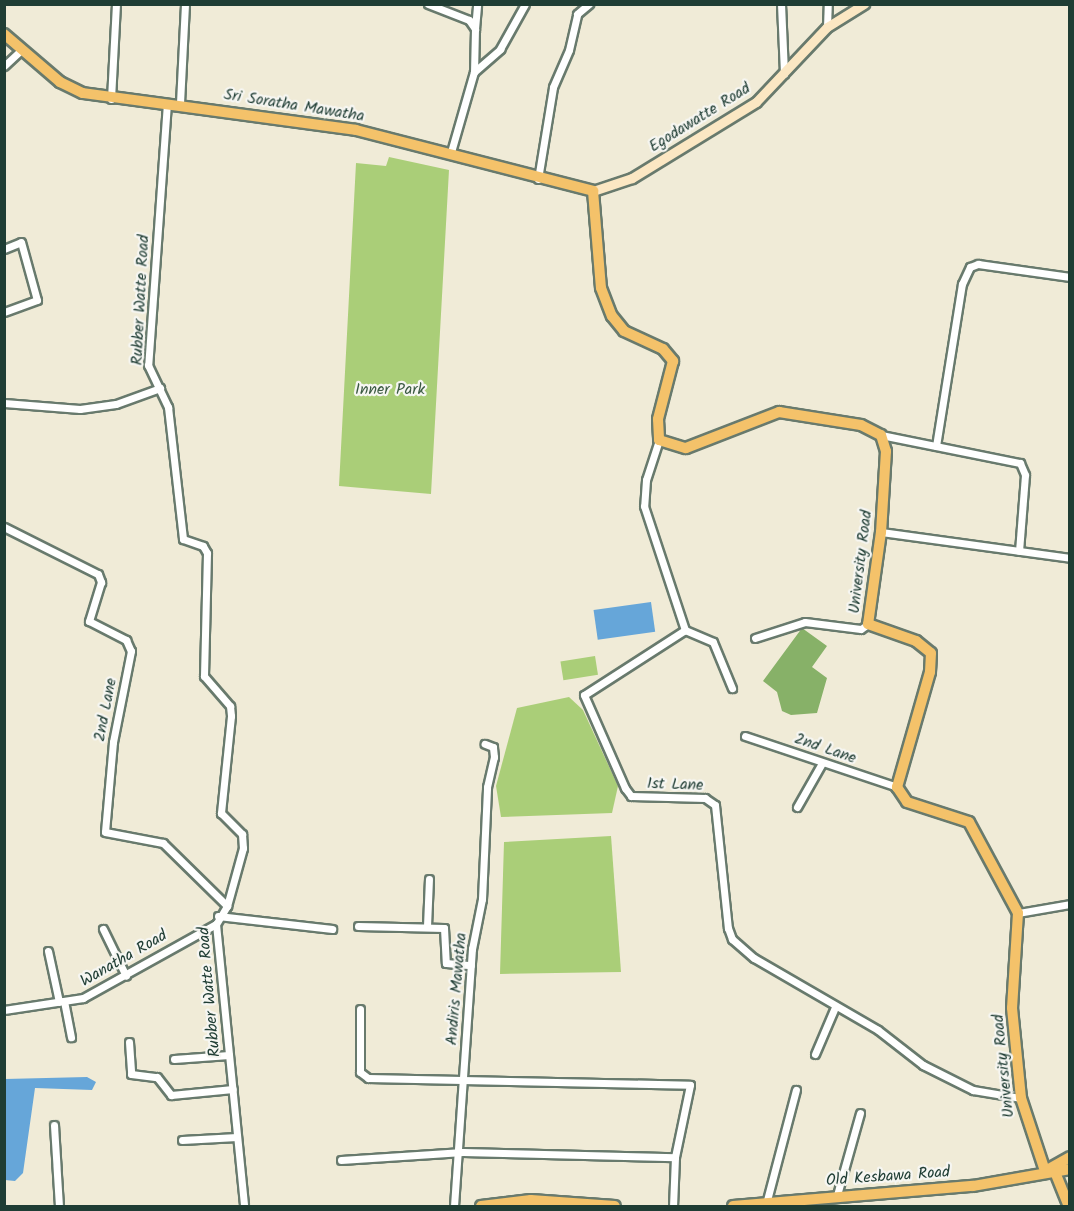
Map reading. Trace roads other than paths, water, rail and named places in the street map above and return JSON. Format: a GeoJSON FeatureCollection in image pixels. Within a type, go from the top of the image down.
{"type":"FeatureCollection","features":[{"type":"Feature","properties":{"kind":"main road","name":"Sri Soratha Mawatha"},"geometry":{"type":"LineString","coordinates":[[4,34],[20,51],[60,82],[111,99],[180,103],[345,128],[451,152],[538,179],[593,191]]}},
{"type":"Feature","properties":{"kind":"main road"},"geometry":{"type":"LineString","coordinates":[[593,191],[601,288],[612,316],[624,331],[663,349],[673,362],[658,419],[659,440],[686,448],[786,412],[861,425],[881,435]]}},
{"type":"Feature","properties":{"kind":"main road","name":"University Road"},"geometry":{"type":"LineString","coordinates":[[881,435],[886,451],[881,531],[868,624],[915,641],[931,653],[930,672],[897,787]]}},
{"type":"Feature","properties":{"kind":"main road"},"geometry":{"type":"LineString","coordinates":[[897,787],[907,802],[969,822],[1018,913]]}},
{"type":"Feature","properties":{"kind":"main road","name":"University Road"},"geometry":{"type":"LineString","coordinates":[[1018,913],[1012,1008],[1020,1098],[1050,1171],[1070,1206]]}},
{"type":"Feature","properties":{"kind":"main road","name":"Old Kesbawa Road"},"geometry":{"type":"LineString","coordinates":[[1050,1171],[1070,1157]]}},
{"type":"Feature","properties":{"kind":"main road","name":"Old Kesbawa Road"},"geometry":{"type":"LineString","coordinates":[[733,1206],[837,1195],[973,1186],[1070,1169]]}},
{"type":"Feature","properties":{"kind":"main road"},"geometry":{"type":"LineString","coordinates":[[481,1206],[531,1200],[615,1206]]}},
{"type":"Feature","properties":{"kind":"street"},"geometry":{"type":"LineString","coordinates":[[111,99],[116,4]]}},
{"type":"Feature","properties":{"kind":"street"},"geometry":{"type":"LineString","coordinates":[[180,103],[185,4]]}},
{"type":"Feature","properties":{"kind":"street"},"geometry":{"type":"LineString","coordinates":[[428,4],[469,20],[476,29]]}},
{"type":"Feature","properties":{"kind":"street"},"geometry":{"type":"LineString","coordinates":[[451,152],[474,72],[477,4]]}},
{"type":"Feature","properties":{"kind":"street"},"geometry":{"type":"LineString","coordinates":[[474,72],[500,49],[525,4]]}},
{"type":"Feature","properties":{"kind":"street"},"geometry":{"type":"LineString","coordinates":[[538,179],[553,87],[569,50],[577,14],[589,4]]}},
{"type":"Feature","properties":{"kind":"street"},"geometry":{"type":"LineString","coordinates":[[781,4],[784,77]]}},
{"type":"Feature","properties":{"kind":"street"},"geometry":{"type":"LineString","coordinates":[[827,27],[828,4]]}},
{"type":"Feature","properties":{"kind":"street","name":"Egodawatte Road"},"geometry":{"type":"LineString","coordinates":[[593,191],[632,178],[756,102],[784,77],[827,27],[864,4]]}},
{"type":"Feature","properties":{"kind":"street"},"geometry":{"type":"LineString","coordinates":[[4,66],[20,51]]}},
{"type":"Feature","properties":{"kind":"street","name":"Rubber Watte Road"},"geometry":{"type":"LineString","coordinates":[[167,103],[148,365],[168,407],[183,539],[203,546],[207,553],[204,676],[230,706],[231,716],[221,813],[242,834],[243,848],[227,906],[218,916],[216,924],[244,1206]]}},
{"type":"Feature","properties":{"kind":"street"},"geometry":{"type":"LineString","coordinates":[[4,249],[21,242],[37,300],[4,312]]}},
{"type":"Feature","properties":{"kind":"street"},"geometry":{"type":"LineString","coordinates":[[936,446],[962,284],[970,267],[978,264],[1070,277]]}},
{"type":"Feature","properties":{"kind":"street"},"geometry":{"type":"LineString","coordinates":[[4,404],[80,409],[116,404],[160,388]]}},
{"type":"Feature","properties":{"kind":"street"},"geometry":{"type":"LineString","coordinates":[[881,435],[1020,463],[1025,475],[1018,551]]}},
{"type":"Feature","properties":{"kind":"street"},"geometry":{"type":"LineString","coordinates":[[659,440],[646,480],[644,506],[685,630],[713,642],[732,688]]}},
{"type":"Feature","properties":{"kind":"street","name":"2nd Lane"},"geometry":{"type":"LineString","coordinates":[[4,527],[98,574],[101,582],[89,621],[126,640],[131,651],[113,742],[105,832],[163,843],[227,906]]}},
{"type":"Feature","properties":{"kind":"street"},"geometry":{"type":"LineString","coordinates":[[881,531],[1070,558]]}},
{"type":"Feature","properties":{"kind":"street"},"geometry":{"type":"LineString","coordinates":[[755,638],[805,622],[861,629],[868,624]]}},
{"type":"Feature","properties":{"kind":"street","name":"1st Lane"},"geometry":{"type":"LineString","coordinates":[[685,630],[585,692],[585,698],[631,796],[705,798],[715,805],[732,939],[835,1008],[973,1090],[1020,1098]]}},
{"type":"Feature","properties":{"kind":"street","name":"2nd Lane"},"geometry":{"type":"LineString","coordinates":[[745,736],[897,787]]}},
{"type":"Feature","properties":{"kind":"street","name":"Andiris Mawatha"},"geometry":{"type":"LineString","coordinates":[[454,1206],[471,965],[494,757],[493,747],[485,744]]}},
{"type":"Feature","properties":{"kind":"street"},"geometry":{"type":"LineString","coordinates":[[796,807],[822,763]]}},
{"type":"Feature","properties":{"kind":"street"},"geometry":{"type":"LineString","coordinates":[[427,926],[429,879]]}},
{"type":"Feature","properties":{"kind":"street"},"geometry":{"type":"LineString","coordinates":[[1018,913],[1070,904]]}},
{"type":"Feature","properties":{"kind":"street"},"geometry":{"type":"LineString","coordinates":[[218,916],[332,929]]}},
{"type":"Feature","properties":{"kind":"street","name":"Wanatha Road"},"geometry":{"type":"LineString","coordinates":[[4,1010],[62,1002],[93,994],[216,924]]}},
{"type":"Feature","properties":{"kind":"street"},"geometry":{"type":"LineString","coordinates":[[358,926],[444,928],[446,963],[471,965]]}},
{"type":"Feature","properties":{"kind":"street"},"geometry":{"type":"LineString","coordinates":[[103,929],[126,976]]}},
{"type":"Feature","properties":{"kind":"street"},"geometry":{"type":"LineString","coordinates":[[48,951],[71,1037]]}},
{"type":"Feature","properties":{"kind":"street"},"geometry":{"type":"LineString","coordinates":[[360,1008],[362,1076],[690,1085],[675,1156],[673,1206]]}},
{"type":"Feature","properties":{"kind":"street"},"geometry":{"type":"LineString","coordinates":[[815,1054],[835,1008]]}},
{"type":"Feature","properties":{"kind":"street"},"geometry":{"type":"LineString","coordinates":[[129,1042],[131,1074],[157,1077],[171,1095],[233,1089]]}},
{"type":"Feature","properties":{"kind":"street"},"geometry":{"type":"LineString","coordinates":[[174,1059],[229,1055]]}},
{"type":"Feature","properties":{"kind":"street"},"geometry":{"type":"LineString","coordinates":[[766,1204],[796,1090]]}},
{"type":"Feature","properties":{"kind":"street"},"geometry":{"type":"LineString","coordinates":[[837,1195],[861,1113]]}},
{"type":"Feature","properties":{"kind":"street"},"geometry":{"type":"LineString","coordinates":[[54,1125],[59,1206]]}},
{"type":"Feature","properties":{"kind":"street"},"geometry":{"type":"LineString","coordinates":[[182,1140],[237,1137]]}},
{"type":"Feature","properties":{"kind":"street"},"geometry":{"type":"LineString","coordinates":[[341,1160],[458,1153],[675,1156]]}},
{"type":"Feature","properties":{"kind":"water"},"geometry":{"type":"Polygon","coordinates":[[[651,602],[655,632],[598,640],[594,610],[651,602]]]}},
{"type":"Feature","properties":{"kind":"water"},"geometry":{"type":"Polygon","coordinates":[[[87,1077],[96,1082],[92,1090],[35,1088],[23,1173],[15,1181],[5,1180],[5,1079],[87,1077]]]}},
{"type":"Feature","properties":{"kind":"park label","name":"Inner Park"},"geometry":{"type":"Point","coordinates":[390,390]}}]}
